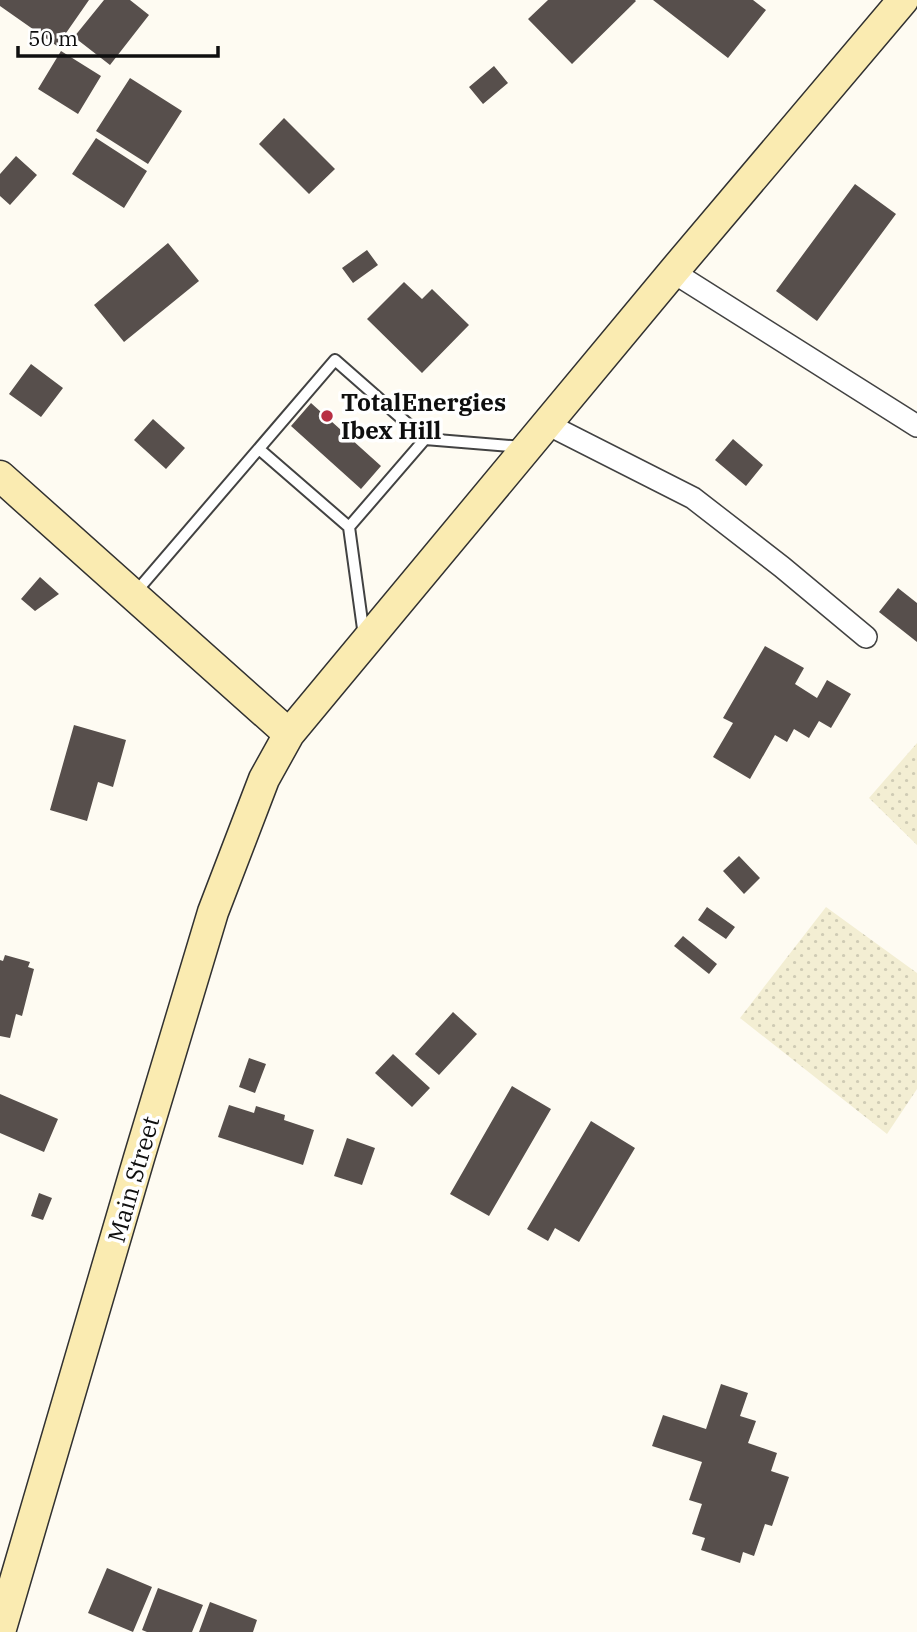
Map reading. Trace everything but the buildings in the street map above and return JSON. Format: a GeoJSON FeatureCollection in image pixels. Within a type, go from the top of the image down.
{"type":"FeatureCollection","features":[{"type":"Feature","properties":{"kind":"main road","name":"Main Street"},"geometry":{"type":"LineString","coordinates":[[1,1632],[213,912],[264,779],[289,734],[903,0]]}},
{"type":"Feature","properties":{"kind":"main road"},"geometry":{"type":"LineString","coordinates":[[0,476],[289,734]]}},
{"type":"Feature","properties":{"kind":"street"},"geometry":{"type":"LineString","coordinates":[[673,272],[917,426]]}},
{"type":"Feature","properties":{"kind":"street"},"geometry":{"type":"LineString","coordinates":[[547,424],[693,498],[866,637]]}},
{"type":"Feature","properties":{"kind":"lane"},"geometry":{"type":"LineString","coordinates":[[134,595],[335,360],[425,439],[528,447]]}},
{"type":"Feature","properties":{"kind":"lane"},"geometry":{"type":"LineString","coordinates":[[349,527],[425,439]]}},
{"type":"Feature","properties":{"kind":"lane"},"geometry":{"type":"LineString","coordinates":[[259,449],[349,527],[365,642]]}},
{"type":"Feature","properties":{"kind":"shaded area"},"geometry":{"type":"Polygon","coordinates":[[[917,743],[917,845],[869,798],[917,743]]]}},
{"type":"Feature","properties":{"kind":"shaded area"},"geometry":{"type":"Polygon","coordinates":[[[826,907],[917,973],[917,1089],[887,1134],[740,1018],[826,907]]]}},
{"type":"Feature","properties":{"kind":"place","name":"TotalEnergies Ibex Hill"},"geometry":{"type":"Point","coordinates":[327,416]}}]}
